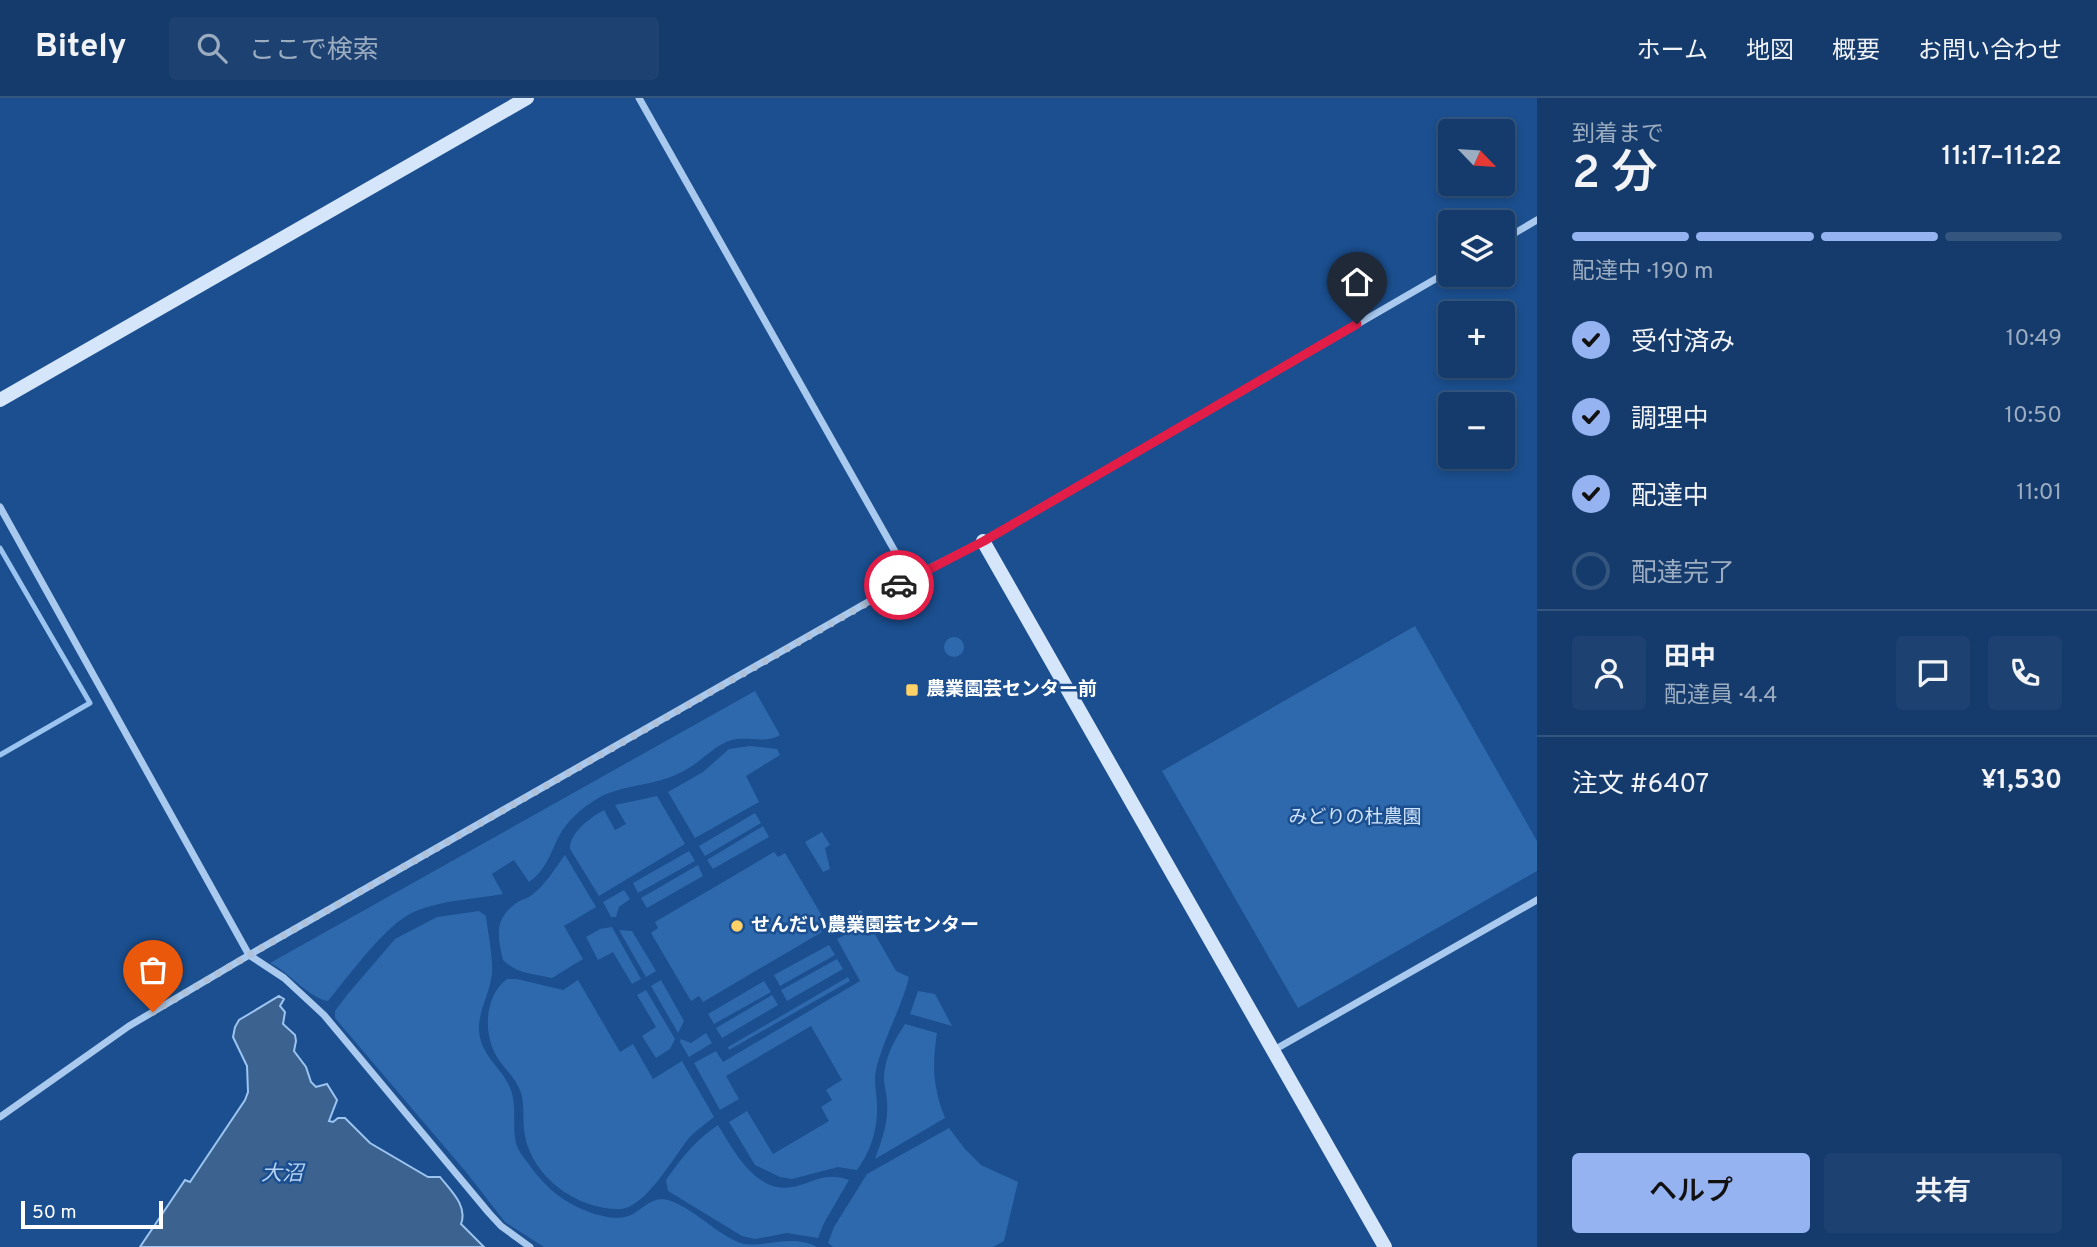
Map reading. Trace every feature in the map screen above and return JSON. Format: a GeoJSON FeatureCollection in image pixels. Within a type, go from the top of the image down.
{"type":"FeatureCollection","features":[{"type":"Feature","properties":{"kind":"street"},"geometry":{"type":"LineString","coordinates":[[0,400],[527,98]]}},
{"type":"Feature","properties":{"kind":"street"},"geometry":{"type":"LineString","coordinates":[[639,98],[910,578]]}},
{"type":"Feature","properties":{"kind":"street"},"geometry":{"type":"LineString","coordinates":[[1515,233],[1537,220]]}},
{"type":"Feature","properties":{"kind":"street"},"geometry":{"type":"LineString","coordinates":[[0,1117],[129,1027],[249,955],[910,578],[984,541],[1438,278]]}},
{"type":"Feature","properties":{"kind":"street"},"geometry":{"type":"LineString","coordinates":[[0,507],[249,955],[284,978],[324,1015],[489,1213],[501,1226],[530,1247]]}},
{"type":"Feature","properties":{"kind":"street"},"geometry":{"type":"LineString","coordinates":[[984,541],[1385,1247]]}},
{"type":"Feature","properties":{"kind":"street"},"geometry":{"type":"LineString","coordinates":[[1274,1051],[1537,900]]}},
{"type":"Feature","properties":{"kind":"green space","name":"みどりの杜農園"},"geometry":{"type":"Polygon","coordinates":[[[1415,626],[1537,841],[1537,871],[1298,1008],[1162,771],[1415,626]]]}},
{"type":"Feature","properties":{"kind":"green space"},"geometry":{"type":"Polygon","coordinates":[[[954,637],[961,640],[964,647],[961,654],[954,657],[947,654],[944,647],[947,640],[954,637]]]}},
{"type":"Feature","properties":{"kind":"green space"},"geometry":{"type":"Polygon","coordinates":[[[755,691],[780,735],[769,739],[732,740],[720,745],[677,775],[600,797],[566,825],[535,878],[529,882],[514,860],[492,874],[503,894],[437,904],[404,917],[369,951],[328,1001],[314,995],[270,963],[755,691]]]}},
{"type":"Feature","properties":{"kind":"green space"},"geometry":{"type":"Polygon","coordinates":[[[750,746],[777,749],[780,755],[746,776],[759,802],[695,838],[668,792],[703,772],[729,749],[750,746]]]}},
{"type":"Feature","properties":{"kind":"green space"},"geometry":{"type":"Polygon","coordinates":[[[657,796],[685,844],[599,896],[570,849],[573,837],[587,821],[604,810],[615,830],[626,824],[615,805],[657,796]]]}},
{"type":"Feature","properties":{"kind":"green space"},"geometry":{"type":"Polygon","coordinates":[[[755,813],[761,823],[705,856],[699,846],[755,813]]]}},
{"type":"Feature","properties":{"kind":"green space"},"geometry":{"type":"Polygon","coordinates":[[[763,826],[769,837],[713,869],[707,860],[763,826]]]}},
{"type":"Feature","properties":{"kind":"green space"},"geometry":{"type":"Polygon","coordinates":[[[822,832],[830,845],[825,848],[830,869],[823,872],[805,842],[822,832]]]}},
{"type":"Feature","properties":{"kind":"green space"},"geometry":{"type":"Polygon","coordinates":[[[689,851],[695,861],[638,893],[633,883],[689,851]]]}},
{"type":"Feature","properties":{"kind":"green space"},"geometry":{"type":"Polygon","coordinates":[[[774,852],[778,857],[785,853],[825,921],[818,925],[822,932],[703,1002],[699,996],[691,1001],[651,933],[658,928],[655,922],[774,852]]]}},
{"type":"Feature","properties":{"kind":"green space"},"geometry":{"type":"Polygon","coordinates":[[[565,855],[596,907],[564,926],[583,959],[552,978],[520,971],[503,960],[499,943],[501,921],[510,908],[542,886],[565,855]]]}},
{"type":"Feature","properties":{"kind":"green space"},"geometry":{"type":"Polygon","coordinates":[[[698,865],[703,876],[647,908],[641,898],[698,865]]]}},
{"type":"Feature","properties":{"kind":"green space"},"geometry":{"type":"Polygon","coordinates":[[[624,890],[630,899],[619,907],[616,917],[611,917],[603,902],[624,890]]]}},
{"type":"Feature","properties":{"kind":"green space"},"geometry":{"type":"Polygon","coordinates":[[[861,910],[896,971],[909,977],[876,1070],[877,1112],[873,1138],[857,1170],[838,1167],[792,1179],[780,1177],[755,1165],[729,1122],[747,1111],[773,1154],[829,1121],[821,1107],[832,1100],[826,1090],[842,1080],[811,1026],[726,1076],[739,1099],[720,1110],[694,1063],[716,1051],[723,1062],[860,981],[837,939],[848,933],[842,921],[861,910]]]}},
{"type":"Feature","properties":{"kind":"green space"},"geometry":{"type":"Polygon","coordinates":[[[479,911],[486,916],[492,967],[491,981],[479,1024],[481,1040],[511,1090],[517,1146],[543,1181],[573,1205],[602,1216],[628,1216],[660,1199],[680,1205],[726,1236],[744,1244],[799,1241],[817,1247],[544,1247],[505,1222],[335,1018],[335,1011],[347,995],[395,939],[437,917],[479,911]]]}},
{"type":"Feature","properties":{"kind":"green space"},"geometry":{"type":"Polygon","coordinates":[[[612,927],[641,979],[632,984],[613,952],[598,960],[586,937],[600,929],[612,927]]]}},
{"type":"Feature","properties":{"kind":"green space"},"geometry":{"type":"Polygon","coordinates":[[[619,930],[632,931],[656,971],[646,977],[619,930]]]}},
{"type":"Feature","properties":{"kind":"green space"},"geometry":{"type":"Polygon","coordinates":[[[829,945],[835,955],[780,986],[774,975],[829,945]]]}},
{"type":"Feature","properties":{"kind":"green space"},"geometry":{"type":"Polygon","coordinates":[[[837,959],[843,969],[787,1001],[781,990],[837,959]]]}},
{"type":"Feature","properties":{"kind":"green space"},"geometry":{"type":"Polygon","coordinates":[[[848,977],[850,981],[729,1050],[728,1047],[848,977]]]}},
{"type":"Feature","properties":{"kind":"green space"},"geometry":{"type":"Polygon","coordinates":[[[507,979],[563,990],[578,980],[620,1052],[633,1044],[653,1079],[682,1061],[714,1117],[689,1138],[659,1180],[640,1200],[630,1206],[620,1209],[589,1204],[560,1189],[537,1165],[525,1136],[521,1093],[497,1057],[489,1038],[490,1005],[499,986],[507,979]]]}},
{"type":"Feature","properties":{"kind":"green space"},"geometry":{"type":"Polygon","coordinates":[[[661,980],[684,1021],[678,1033],[651,986],[661,980]]]}},
{"type":"Feature","properties":{"kind":"green space"},"geometry":{"type":"Polygon","coordinates":[[[764,981],[771,992],[714,1024],[708,1014],[764,981]]]}},
{"type":"Feature","properties":{"kind":"green space"},"geometry":{"type":"Polygon","coordinates":[[[646,990],[675,1039],[670,1049],[656,1058],[642,1036],[656,1027],[637,995],[646,990]]]}},
{"type":"Feature","properties":{"kind":"green space"},"geometry":{"type":"Polygon","coordinates":[[[918,991],[935,994],[952,1026],[910,1014],[918,991]]]}},
{"type":"Feature","properties":{"kind":"green space"},"geometry":{"type":"Polygon","coordinates":[[[772,995],[778,1005],[722,1038],[716,1028],[772,995]]]}},
{"type":"Feature","properties":{"kind":"green space"},"geometry":{"type":"Polygon","coordinates":[[[905,1024],[937,1033],[935,1076],[945,1118],[875,1159],[887,1115],[884,1077],[886,1062],[905,1024]]]}},
{"type":"Feature","properties":{"kind":"green space"},"geometry":{"type":"Polygon","coordinates":[[[706,1033],[712,1043],[689,1057],[680,1042],[681,1039],[691,1043],[706,1033]]]}},
{"type":"Feature","properties":{"kind":"green space"},"geometry":{"type":"Polygon","coordinates":[[[718,1125],[740,1160],[759,1179],[771,1185],[783,1188],[829,1177],[849,1180],[818,1238],[787,1233],[755,1239],[742,1236],[668,1191],[666,1180],[678,1164],[696,1143],[718,1125]]]}},
{"type":"Feature","properties":{"kind":"green space"},"geometry":{"type":"Polygon","coordinates":[[[949,1128],[981,1165],[1018,1182],[1004,1241],[993,1247],[833,1247],[828,1243],[834,1227],[867,1174],[949,1128]]]}},
{"type":"Feature","properties":{"kind":"water","name":"大沼"},"geometry":{"type":"Polygon","coordinates":[[[279,996],[284,999],[280,1006],[285,1012],[283,1024],[295,1035],[294,1051],[306,1067],[311,1082],[316,1087],[327,1084],[337,1100],[329,1121],[345,1118],[370,1143],[428,1177],[440,1177],[460,1205],[463,1217],[461,1224],[484,1247],[140,1247],[185,1180],[190,1182],[245,1100],[248,1092],[247,1066],[233,1037],[235,1027],[239,1020],[279,996]]]}},
{"type":"Feature","properties":{"kind":"waterway"},"geometry":{"type":"LineString","coordinates":[[0,548],[90,703],[0,755]]}},
{"type":"Feature","properties":{"kind":"way so far"},"geometry":{"type":"LineString","coordinates":[[153,1012],[899,585]]}},
{"type":"Feature","properties":{"kind":"place","name":"農業園芸センター前"},"geometry":{"type":"Point","coordinates":[912,690]}},
{"type":"Feature","properties":{"kind":"place","name":"せんだい農業園芸センター"},"geometry":{"type":"Point","coordinates":[737,926]}},
{"type":"Feature","properties":{"kind":"route"},"geometry":{"type":"LineString","coordinates":[[899,585],[984,541],[1357,324]]}}]}
